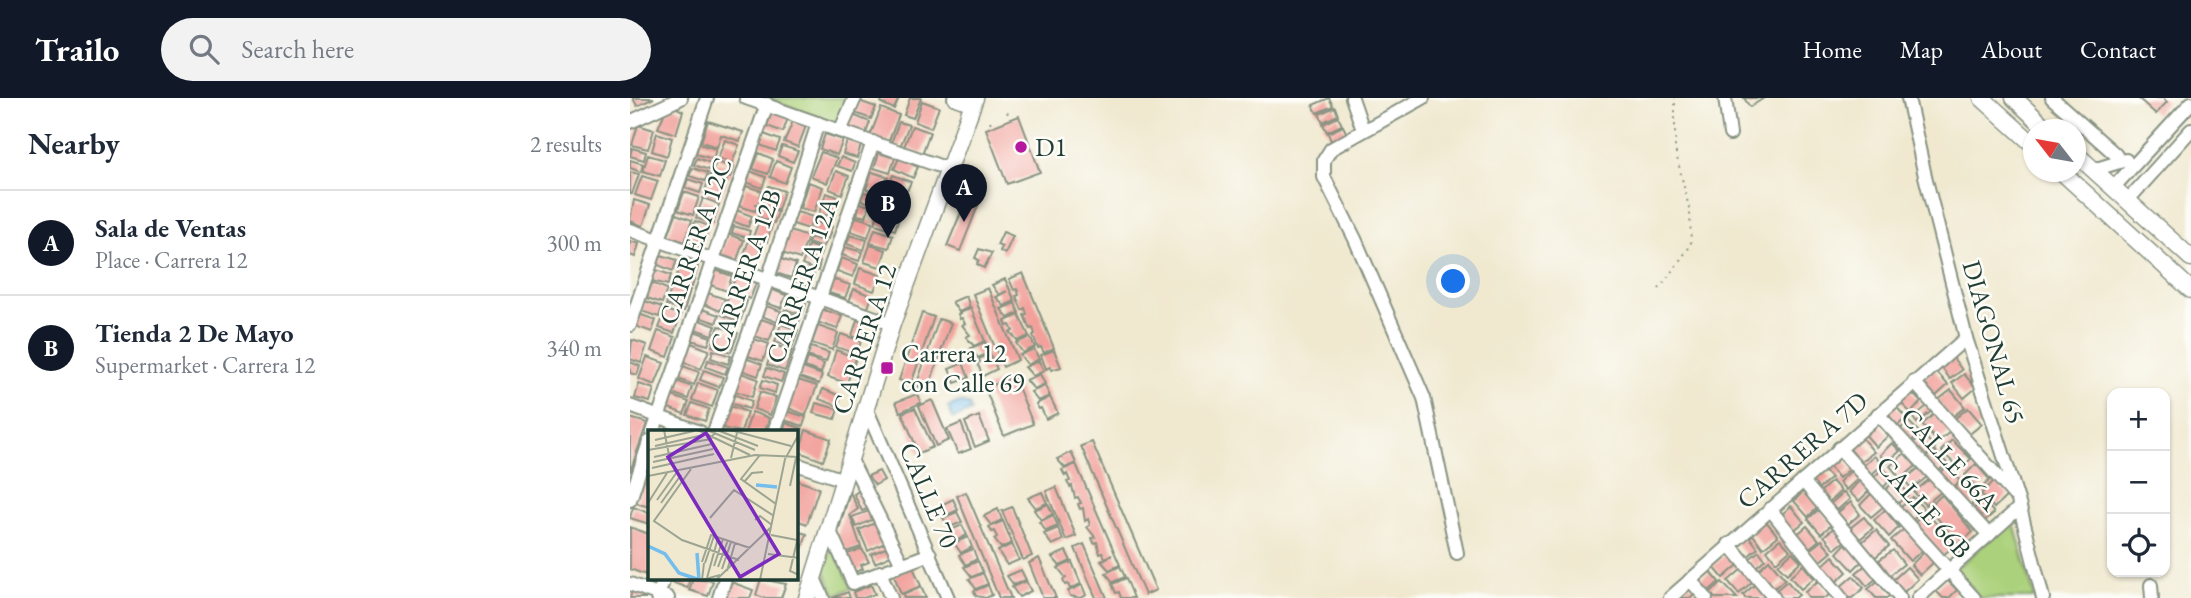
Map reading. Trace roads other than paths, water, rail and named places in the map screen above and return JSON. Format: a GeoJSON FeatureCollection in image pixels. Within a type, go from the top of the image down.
{"type":"FeatureCollection","features":[{"type":"Feature","properties":{"kind":"main road"},"geometry":{"type":"LineString","coordinates":[[1982,98],[2023,135]]}},
{"type":"Feature","properties":{"kind":"main road"},"geometry":{"type":"LineString","coordinates":[[2014,98],[2037,119]]}},
{"type":"Feature","properties":{"kind":"main road","name":"CARRERA 12"},"geometry":{"type":"LineString","coordinates":[[807,598],[892,324],[974,102]]}},
{"type":"Feature","properties":{"kind":"main road"},"geometry":{"type":"LineString","coordinates":[[2086,163],[2191,258]]}},
{"type":"Feature","properties":{"kind":"main road"},"geometry":{"type":"LineString","coordinates":[[2073,182],[2191,290]]}},
{"type":"Feature","properties":{"kind":"street"},"geometry":{"type":"LineString","coordinates":[[631,124],[681,98]]}},
{"type":"Feature","properties":{"kind":"street"},"geometry":{"type":"LineString","coordinates":[[630,325],[707,98]]}},
{"type":"Feature","properties":{"kind":"street"},"geometry":{"type":"LineString","coordinates":[[746,98],[948,169]]}},
{"type":"Feature","properties":{"kind":"street"},"geometry":{"type":"LineString","coordinates":[[840,131],[855,98]]}},
{"type":"Feature","properties":{"kind":"street"},"geometry":{"type":"LineString","coordinates":[[954,98],[974,102]]}},
{"type":"Feature","properties":{"kind":"street"},"geometry":{"type":"LineString","coordinates":[[1352,98],[1363,130]]}},
{"type":"Feature","properties":{"kind":"street"},"geometry":{"type":"LineString","coordinates":[[1423,98],[1331,149],[1324,160],[1324,177],[1355,239],[1424,398],[1457,553]]}},
{"type":"Feature","properties":{"kind":"street"},"geometry":{"type":"LineString","coordinates":[[1725,98],[1730,134]]}},
{"type":"Feature","properties":{"kind":"street","name":"DIAGONAL 65"},"geometry":{"type":"LineString","coordinates":[[1908,98],[1966,338],[2019,504],[2043,598]]}},
{"type":"Feature","properties":{"kind":"street"},"geometry":{"type":"LineString","coordinates":[[2052,98],[2115,154],[2120,162]]}},
{"type":"Feature","properties":{"kind":"street"},"geometry":{"type":"LineString","coordinates":[[2113,188],[2191,103]]}},
{"type":"Feature","properties":{"kind":"street","name":"CARRERA 12C"},"geometry":{"type":"LineString","coordinates":[[654,430],[766,104]]}},
{"type":"Feature","properties":{"kind":"street","name":"CARRERA 12B"},"geometry":{"type":"LineString","coordinates":[[715,430],[768,279],[818,123]]}},
{"type":"Feature","properties":{"kind":"street"},"geometry":{"type":"LineString","coordinates":[[2127,201],[2191,130]]}},
{"type":"Feature","properties":{"kind":"street"},"geometry":{"type":"LineString","coordinates":[[2163,134],[2176,146]]}},
{"type":"Feature","properties":{"kind":"street","name":"CARRERA 12A"},"geometry":{"type":"LineString","coordinates":[[775,430],[873,142]]}},
{"type":"Feature","properties":{"kind":"street"},"geometry":{"type":"LineString","coordinates":[[2093,170],[2144,154]]}},
{"type":"Feature","properties":{"kind":"street"},"geometry":{"type":"LineString","coordinates":[[630,230],[892,324]]}},
{"type":"Feature","properties":{"kind":"street","name":"CARRERA 7D"},"geometry":{"type":"LineString","coordinates":[[1670,598],[1966,338]]}},
{"type":"Feature","properties":{"kind":"street"},"geometry":{"type":"LineString","coordinates":[[1914,382],[2019,504],[1989,535],[1918,598]]}},
{"type":"Feature","properties":{"kind":"street"},"geometry":{"type":"LineString","coordinates":[[630,406],[695,430]]}},
{"type":"Feature","properties":{"kind":"street","name":"CALLE 70"},"geometry":{"type":"LineString","coordinates":[[867,411],[948,598]]}},
{"type":"Feature","properties":{"kind":"street","name":"CALLE 66A"},"geometry":{"type":"LineString","coordinates":[[1878,414],[1989,535]]}},
{"type":"Feature","properties":{"kind":"street"},"geometry":{"type":"LineString","coordinates":[[630,500],[648,445]]}},
{"type":"Feature","properties":{"kind":"street","name":"CALLE 66B"},"geometry":{"type":"LineString","coordinates":[[1839,448],[1974,598]]}},
{"type":"Feature","properties":{"kind":"street","name":"CALLE 70"},"geometry":{"type":"LineString","coordinates":[[851,460],[902,564]]}},
{"type":"Feature","properties":{"kind":"street"},"geometry":{"type":"LineString","coordinates":[[798,465],[844,480]]}},
{"type":"Feature","properties":{"kind":"street"},"geometry":{"type":"LineString","coordinates":[[1803,481],[1900,598]]}},
{"type":"Feature","properties":{"kind":"street"},"geometry":{"type":"LineString","coordinates":[[1770,509],[1841,598]]}},
{"type":"Feature","properties":{"kind":"street"},"geometry":{"type":"LineString","coordinates":[[830,529],[853,583],[930,554]]}},
{"type":"Feature","properties":{"kind":"street"},"geometry":{"type":"LineString","coordinates":[[1729,544],[1774,598]]}},
{"type":"Feature","properties":{"kind":"street"},"geometry":{"type":"LineString","coordinates":[[880,572],[891,598]]}},
{"type":"Feature","properties":{"kind":"street"},"geometry":{"type":"LineString","coordinates":[[814,578],[822,598]]}},
{"type":"Feature","properties":{"kind":"street"},"geometry":{"type":"LineString","coordinates":[[719,598],[725,580]]}},
{"type":"Feature","properties":{"kind":"street"},"geometry":{"type":"LineString","coordinates":[[1690,580],[1706,598]]}},
{"type":"Feature","properties":{"kind":"street"},"geometry":{"type":"LineString","coordinates":[[630,584],[661,597]]}},
{"type":"Feature","properties":{"kind":"water"},"geometry":{"type":"Polygon","coordinates":[[[960,402],[969,405],[971,411],[953,419],[948,407],[960,402]]]}},
{"type":"Feature","properties":{"kind":"place","name":"D1"},"geometry":{"type":"Point","coordinates":[1021,147]}},
{"type":"Feature","properties":{"kind":"place","name":"Sala de Ventas"},"geometry":{"type":"Point","coordinates":[964,222]}},
{"type":"Feature","properties":{"kind":"place","name":"Tienda 2 De Mayo"},"geometry":{"type":"Point","coordinates":[888,238]}},
{"type":"Feature","properties":{"kind":"place","name":"Carrera 12 con Calle 69"},"geometry":{"type":"Point","coordinates":[887,368]}}]}
